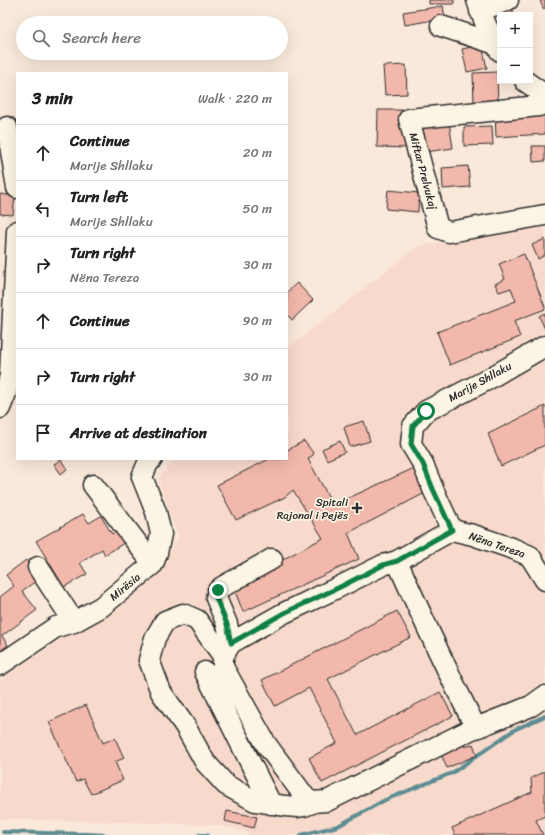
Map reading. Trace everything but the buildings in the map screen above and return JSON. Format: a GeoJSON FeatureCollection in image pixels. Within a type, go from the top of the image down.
{"type":"FeatureCollection","features":[{"type":"Feature","properties":{"kind":"street"},"geometry":{"type":"LineString","coordinates":[[497,45],[475,4],[508,0]]}},
{"type":"Feature","properties":{"kind":"street"},"geometry":{"type":"LineString","coordinates":[[441,26],[497,47]]}},
{"type":"Feature","properties":{"kind":"street"},"geometry":{"type":"LineString","coordinates":[[529,84],[545,95]]}},
{"type":"Feature","properties":{"kind":"street","name":"Miftar Prelvukaj"},"geometry":{"type":"LineString","coordinates":[[545,101],[539,106],[409,118],[438,228],[449,232],[545,215]]}},
{"type":"Feature","properties":{"kind":"street"},"geometry":{"type":"LineString","coordinates":[[7,127],[16,182]]}},
{"type":"Feature","properties":{"kind":"street"},"geometry":{"type":"LineString","coordinates":[[0,408],[6,393],[10,375],[16,252]]}},
{"type":"Feature","properties":{"kind":"street","name":"Marije Shllaku"},"geometry":{"type":"LineString","coordinates":[[452,530],[423,464],[411,444],[413,426],[426,411],[485,381],[545,346]]}},
{"type":"Feature","properties":{"kind":"street"},"geometry":{"type":"LineString","coordinates":[[93,485],[153,564],[158,553],[162,534],[156,512],[142,477],[148,463],[151,460]]}},
{"type":"Feature","properties":{"kind":"street"},"geometry":{"type":"LineString","coordinates":[[227,650],[284,613],[383,565],[397,561],[452,530]]}},
{"type":"Feature","properties":{"kind":"street","name":"Nëna Tereza"},"geometry":{"type":"LineString","coordinates":[[452,530],[474,535],[530,556],[545,580]]}},
{"type":"Feature","properties":{"kind":"street"},"geometry":{"type":"LineString","coordinates":[[272,559],[218,590],[216,598],[227,624],[227,650],[223,667],[266,744],[305,797],[311,802],[315,802]]}},
{"type":"Feature","properties":{"kind":"street"},"geometry":{"type":"LineString","coordinates":[[397,561],[476,728]]}},
{"type":"Feature","properties":{"kind":"street","name":"Mirësia"},"geometry":{"type":"LineString","coordinates":[[0,666],[56,627],[74,622],[101,607],[153,564]]}},
{"type":"Feature","properties":{"kind":"street"},"geometry":{"type":"LineString","coordinates":[[38,568],[74,622]]}},
{"type":"Feature","properties":{"kind":"street"},"geometry":{"type":"LineString","coordinates":[[227,650],[197,620],[184,614],[166,621],[155,638],[150,660],[161,692],[185,726],[205,762],[226,785],[255,801],[271,804],[298,807],[315,802],[327,801],[476,728],[531,706],[545,696]]}},
{"type":"Feature","properties":{"kind":"street"},"geometry":{"type":"LineString","coordinates":[[204,672],[271,804]]}},
{"type":"Feature","properties":{"kind":"shaded area","name":"Spitali Rajonal i Pejës"},"geometry":{"type":"Polygon","coordinates":[[[545,222],[545,835],[247,835],[248,832],[215,825],[0,819],[0,680],[159,572],[178,537],[158,479],[175,460],[288,460],[288,348],[418,246],[545,222]]]}},
{"type":"Feature","properties":{"kind":"waterway"},"geometry":{"type":"LineString","coordinates":[[301,835],[338,826],[385,800],[452,773],[514,730],[545,716]]}},
{"type":"Feature","properties":{"kind":"waterway"},"geometry":{"type":"LineString","coordinates":[[3,832],[106,835]]}},
{"type":"Feature","properties":{"kind":"waterway"},"geometry":{"type":"LineString","coordinates":[[199,835],[207,835]]}},
{"type":"Feature","properties":{"kind":"place","name":"Spitali Rajonal i Pejës"},"geometry":{"type":"Point","coordinates":[357,508]}},
{"type":"Feature","properties":{"kind":"route"},"geometry":{"type":"LineString","coordinates":[[218,590],[216,598],[227,624],[231,643],[284,613],[383,565],[397,561],[452,530],[423,464],[411,444],[413,426],[426,411]]}}]}
